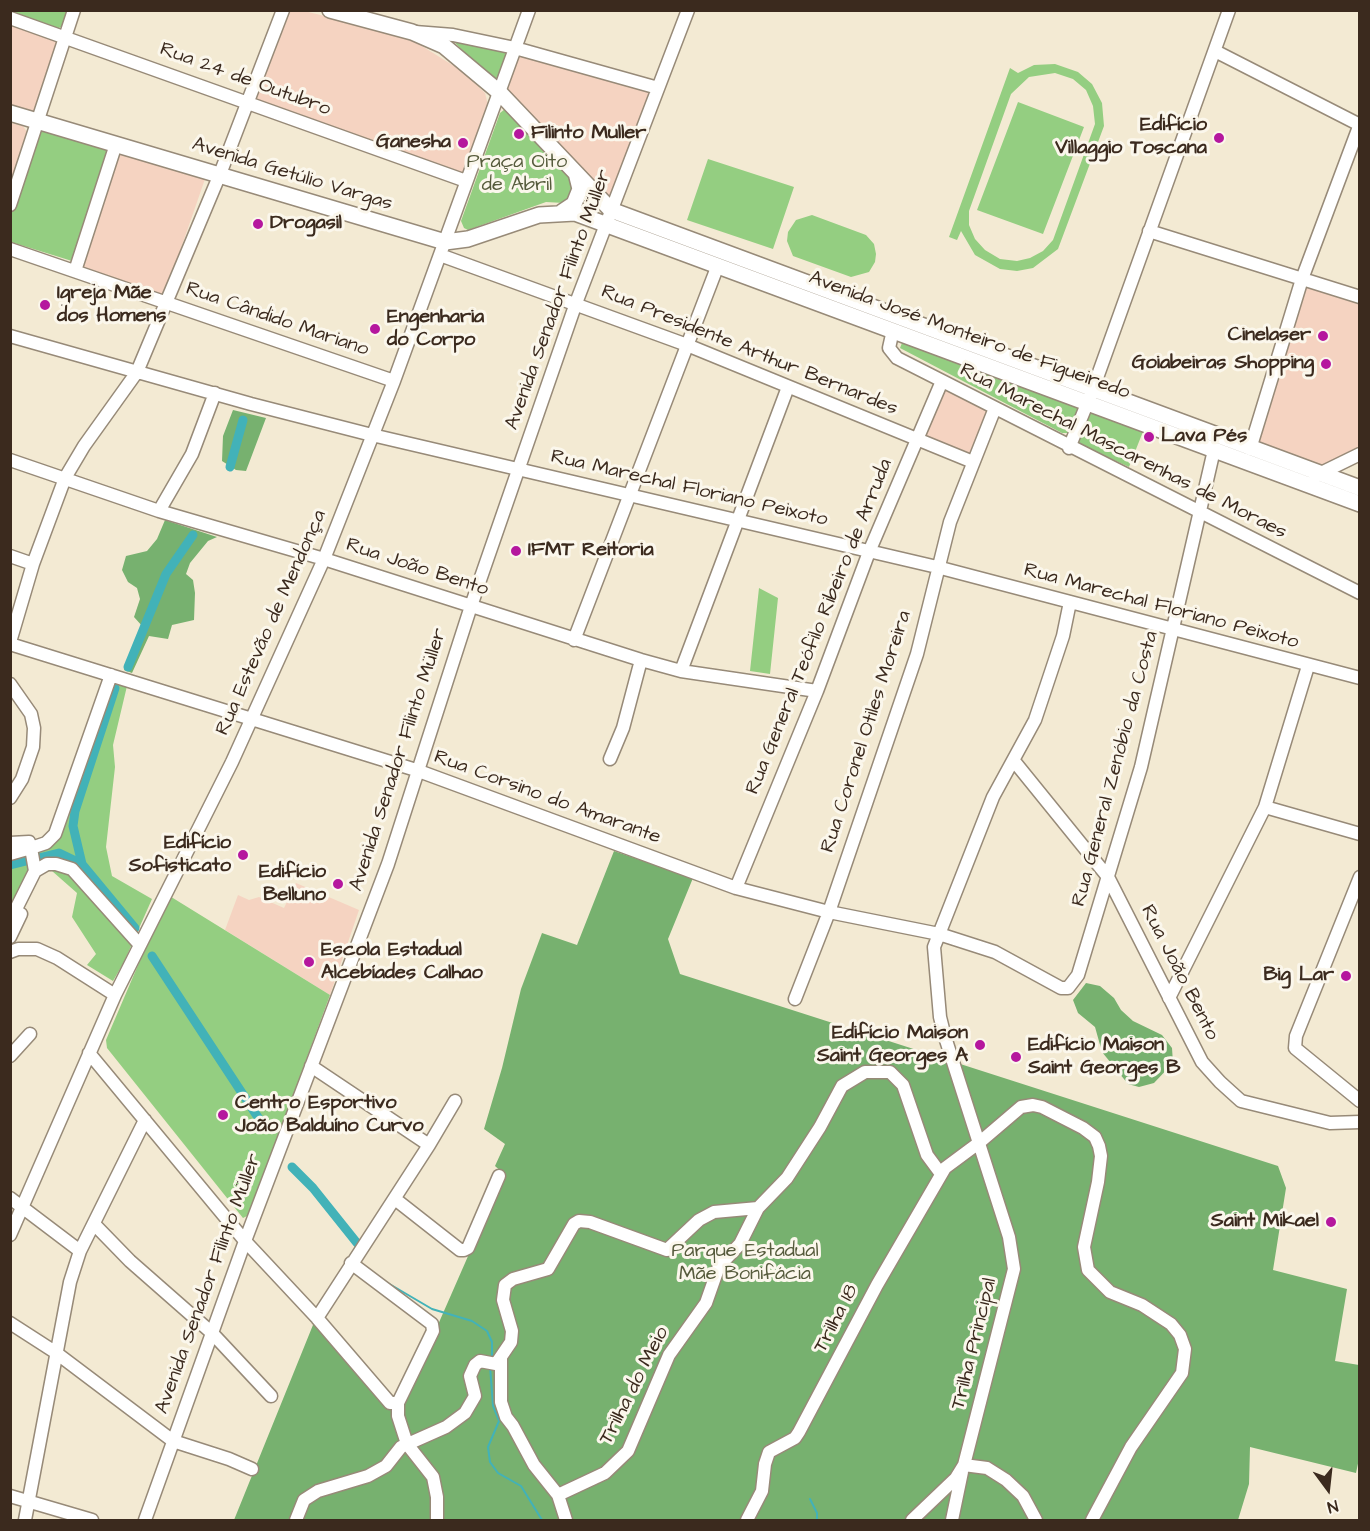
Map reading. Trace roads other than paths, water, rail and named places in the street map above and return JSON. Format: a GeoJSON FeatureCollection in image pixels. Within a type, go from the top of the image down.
{"type":"FeatureCollection","features":[{"type":"Feature","properties":{"kind":"main road"},"geometry":{"type":"LineString","coordinates":[[330,10],[412,32],[444,46],[499,92],[575,172],[609,217]]}},
{"type":"Feature","properties":{"kind":"main road","name":"Avenida Getúlio Vargas"},"geometry":{"type":"LineString","coordinates":[[10,113],[220,174],[443,249],[539,215],[562,212]]}},
{"type":"Feature","properties":{"kind":"main road"},"geometry":{"type":"LineString","coordinates":[[562,212],[574,204],[580,189],[580,180],[575,172]]}},
{"type":"Feature","properties":{"kind":"main road","name":"Avenida José Monteiro de Figueiredo"},"geometry":{"type":"LineString","coordinates":[[562,212],[609,217],[1090,396],[1214,450],[1359,504]]}},
{"type":"Feature","properties":{"kind":"main road","name":"Avenida José Monteiro de Figueiredo"},"geometry":{"type":"LineString","coordinates":[[609,217],[718,265],[893,330],[1090,396]]}},
{"type":"Feature","properties":{"kind":"main road"},"geometry":{"type":"LineString","coordinates":[[1090,396],[1359,488]]}},
{"type":"Feature","properties":{"kind":"street"},"geometry":{"type":"LineString","coordinates":[[10,205],[74,10]]}},
{"type":"Feature","properties":{"kind":"street"},"geometry":{"type":"LineString","coordinates":[[10,643],[33,564],[65,478],[84,446],[137,372],[220,174],[283,10]]}},
{"type":"Feature","properties":{"kind":"street","name":"Rua Estevão de Mendonça"},"geometry":{"type":"LineString","coordinates":[[10,1235],[115,995],[251,718],[324,558],[394,381],[529,10]]}},
{"type":"Feature","properties":{"kind":"street","name":"Avenida Senador Filinto Müller"},"geometry":{"type":"LineString","coordinates":[[145,1521],[245,1242],[387,864],[471,606],[576,303],[688,10]]}},
{"type":"Feature","properties":{"kind":"street"},"geometry":{"type":"LineString","coordinates":[[1069,448],[1090,396],[1229,10]]}},
{"type":"Feature","properties":{"kind":"street","name":"Rua 24 de Outubro"},"geometry":{"type":"LineString","coordinates":[[10,18],[466,181]]}},
{"type":"Feature","properties":{"kind":"street"},"geometry":{"type":"LineString","coordinates":[[412,32],[453,35],[515,48],[658,88]]}},
{"type":"Feature","properties":{"kind":"street"},"geometry":{"type":"LineString","coordinates":[[1215,51],[1359,124],[1302,279],[1250,449]]}},
{"type":"Feature","properties":{"kind":"street"},"geometry":{"type":"LineString","coordinates":[[75,271],[117,144]]}},
{"type":"Feature","properties":{"kind":"street"},"geometry":{"type":"LineString","coordinates":[[1149,231],[1359,297]]}},
{"type":"Feature","properties":{"kind":"street","name":"Rua Cândido Mariano"},"geometry":{"type":"LineString","coordinates":[[10,249],[394,381]]}},
{"type":"Feature","properties":{"kind":"street","name":"Rua Presidente Arthur Bernardes"},"geometry":{"type":"LineString","coordinates":[[443,249],[687,345],[973,462]]}},
{"type":"Feature","properties":{"kind":"street"},"geometry":{"type":"LineString","coordinates":[[574,640],[632,495],[718,265]]}},
{"type":"Feature","properties":{"kind":"street","name":"Rua Marechal Mascarenhas de Moraes"},"geometry":{"type":"LineString","coordinates":[[893,330],[889,345],[893,355],[1069,448],[1359,593]]}},
{"type":"Feature","properties":{"kind":"street","name":"Rua Marechal Floriano Peixoto"},"geometry":{"type":"LineString","coordinates":[[10,336],[372,435],[937,567],[1359,678]]}},
{"type":"Feature","properties":{"kind":"street","name":"Rua General Teófilo Ribeiro de Arruda"},"geometry":{"type":"LineString","coordinates":[[736,888],[817,691],[869,552],[942,381]]}},
{"type":"Feature","properties":{"kind":"street"},"geometry":{"type":"LineString","coordinates":[[681,671],[788,387]]}},
{"type":"Feature","properties":{"kind":"street"},"geometry":{"type":"LineString","coordinates":[[159,511],[192,454],[215,393]]}},
{"type":"Feature","properties":{"kind":"street","name":"Rua Coronel Otiles Moreira"},"geometry":{"type":"LineString","coordinates":[[795,999],[829,912],[917,654],[937,567],[973,462],[995,408]]}},
{"type":"Feature","properties":{"kind":"street","name":"Rua General Zenóbio da Costa"},"geometry":{"type":"LineString","coordinates":[[1068,988],[1078,975],[1141,767],[1214,450]]}},
{"type":"Feature","properties":{"kind":"street"},"geometry":{"type":"LineString","coordinates":[[1301,484],[1359,454]]}},
{"type":"Feature","properties":{"kind":"street","name":"Rua João Bento"},"geometry":{"type":"LineString","coordinates":[[10,460],[159,511],[324,558],[641,660],[681,671],[817,691]]}},
{"type":"Feature","properties":{"kind":"street"},"geometry":{"type":"LineString","coordinates":[[10,556],[33,564]]}},
{"type":"Feature","properties":{"kind":"street","name":"Trilha Principal"},"geometry":{"type":"LineString","coordinates":[[912,1521],[956,1478],[964,1465],[1014,1269],[1009,1237],[950,1055],[940,1017],[933,955],[935,943],[993,797],[1014,761],[1044,694],[1064,636],[1070,602]]}},
{"type":"Feature","properties":{"kind":"street","name":"Rua Corsino do Amarante"},"geometry":{"type":"LineString","coordinates":[[10,643],[416,770],[736,888],[829,912],[939,934],[995,952],[1061,988],[1068,988]]}},
{"type":"Feature","properties":{"kind":"street"},"geometry":{"type":"LineString","coordinates":[[610,759],[623,728],[641,660]]}},
{"type":"Feature","properties":{"kind":"street"},"geometry":{"type":"LineString","coordinates":[[1169,998],[1265,807],[1308,666]]}},
{"type":"Feature","properties":{"kind":"street"},"geometry":{"type":"LineString","coordinates":[[10,921],[34,862],[46,843],[55,834],[111,675]]}},
{"type":"Feature","properties":{"kind":"street"},"geometry":{"type":"LineString","coordinates":[[10,684],[31,714],[34,728],[33,747],[22,779],[10,798]]}},
{"type":"Feature","properties":{"kind":"street","name":"Rua João Bento"},"geometry":{"type":"LineString","coordinates":[[1014,761],[1108,878],[1202,1062],[1241,1101],[1330,1123],[1359,1122]]}},
{"type":"Feature","properties":{"kind":"street"},"geometry":{"type":"LineString","coordinates":[[1265,807],[1359,834]]}},
{"type":"Feature","properties":{"kind":"street"},"geometry":{"type":"LineString","coordinates":[[10,843],[29,842],[34,862],[10,937]]}},
{"type":"Feature","properties":{"kind":"street"},"geometry":{"type":"LineString","coordinates":[[10,854],[34,862],[56,864],[72,869],[140,945]]}},
{"type":"Feature","properties":{"kind":"street"},"geometry":{"type":"LineString","coordinates":[[1359,877],[1296,1036],[1295,1048],[1359,1101]]}},
{"type":"Feature","properties":{"kind":"street"},"geometry":{"type":"LineString","coordinates":[[10,952],[18,949],[37,950],[57,958],[115,995]]}},
{"type":"Feature","properties":{"kind":"street"},"geometry":{"type":"LineString","coordinates":[[10,1056],[30,1035]]}},
{"type":"Feature","properties":{"kind":"street"},"geometry":{"type":"LineString","coordinates":[[89,1053],[245,1242],[317,1318],[390,1403],[398,1403]]}},
{"type":"Feature","properties":{"kind":"street"},"geometry":{"type":"LineString","coordinates":[[311,1066],[429,1145]]}},
{"type":"Feature","properties":{"kind":"street","name":"Trilha do Meio"},"geometry":{"type":"LineString","coordinates":[[558,1495],[605,1473],[628,1451],[669,1355],[706,1303],[719,1266],[740,1244],[758,1208],[787,1178],[820,1127],[842,1086],[865,1072],[890,1072],[903,1085],[927,1155],[941,1174]]}},
{"type":"Feature","properties":{"kind":"street"},"geometry":{"type":"LineString","coordinates":[[317,1318],[455,1101]]}},
{"type":"Feature","properties":{"kind":"street","name":"Trilha 18"},"geometry":{"type":"LineString","coordinates":[[747,1521],[762,1491],[765,1464],[769,1452],[795,1438],[804,1424],[882,1275],[945,1168],[1021,1107],[1033,1105],[1060,1115],[1095,1137],[1101,1156],[1084,1247],[1088,1270],[1110,1292],[1142,1305],[1171,1324],[1180,1335],[1185,1349],[1182,1373],[1131,1447],[1092,1521]]}},
{"type":"Feature","properties":{"kind":"street"},"geometry":{"type":"LineString","coordinates":[[25,1521],[70,1282],[80,1251],[145,1120]]}},
{"type":"Feature","properties":{"kind":"street"},"geometry":{"type":"LineString","coordinates":[[394,1199],[460,1250],[464,1250],[468,1248],[499,1176]]}},
{"type":"Feature","properties":{"kind":"street"},"geometry":{"type":"LineString","coordinates":[[10,1198],[80,1251]]}},
{"type":"Feature","properties":{"kind":"street"},"geometry":{"type":"LineString","coordinates":[[494,1362],[511,1342],[512,1331],[503,1300],[505,1286],[513,1279],[548,1269],[566,1235],[579,1221],[590,1222],[667,1250],[699,1220],[714,1212],[758,1208]]}},
{"type":"Feature","properties":{"kind":"street"},"geometry":{"type":"LineString","coordinates":[[94,1224],[130,1261],[212,1333],[271,1396]]}},
{"type":"Feature","properties":{"kind":"street"},"geometry":{"type":"LineString","coordinates":[[351,1263],[432,1324],[433,1331],[398,1403],[398,1416],[407,1444],[433,1477],[437,1497],[437,1521]]}},
{"type":"Feature","properties":{"kind":"street"},"geometry":{"type":"LineString","coordinates":[[10,1323],[55,1352],[173,1441],[229,1458],[252,1469]]}},
{"type":"Feature","properties":{"kind":"street"},"geometry":{"type":"LineString","coordinates":[[296,1521],[304,1500],[318,1491],[368,1476],[387,1466],[401,1447],[446,1426],[465,1413],[475,1396],[470,1376],[475,1365],[480,1361],[494,1362]]}},
{"type":"Feature","properties":{"kind":"street"},"geometry":{"type":"LineString","coordinates":[[494,1362],[506,1417],[534,1465],[558,1495],[566,1521]]}},
{"type":"Feature","properties":{"kind":"street"},"geometry":{"type":"LineString","coordinates":[[951,1521],[964,1465],[987,1468],[1006,1480],[1023,1496],[1035,1521]]}},
{"type":"Feature","properties":{"kind":"street"},"geometry":{"type":"LineString","coordinates":[[10,1496],[92,1521]]}},
{"type":"Feature","properties":{"kind":"waterway"},"geometry":{"type":"LineString","coordinates":[[230,467],[243,420]]}},
{"type":"Feature","properties":{"kind":"waterway"},"geometry":{"type":"LineString","coordinates":[[128,667],[166,574],[193,535]]}},
{"type":"Feature","properties":{"kind":"waterway"},"geometry":{"type":"LineString","coordinates":[[115,688],[75,811],[73,826],[82,864],[135,928]]}},
{"type":"Feature","properties":{"kind":"waterway"},"geometry":{"type":"LineString","coordinates":[[10,865],[59,853],[82,864]]}},
{"type":"Feature","properties":{"kind":"waterway"},"geometry":{"type":"LineString","coordinates":[[152,956],[265,1128]]}},
{"type":"Feature","properties":{"kind":"waterway"},"geometry":{"type":"LineString","coordinates":[[292,1167],[313,1188],[357,1243]]}},
{"type":"Feature","properties":{"kind":"waterway"},"geometry":{"type":"LineString","coordinates":[[386,1282],[432,1309],[472,1321],[487,1331],[492,1342],[492,1358]]}},
{"type":"Feature","properties":{"kind":"waterway"},"geometry":{"type":"LineString","coordinates":[[490,1366],[493,1406],[499,1421],[488,1447],[490,1462],[498,1473],[521,1486],[542,1520]]}},
{"type":"Feature","properties":{"kind":"waterway"},"geometry":{"type":"LineString","coordinates":[[810,1499],[817,1513],[817,1520]]}},
{"type":"Feature","properties":{"kind":"place","name":"Filinto Muller"},"geometry":{"type":"Point","coordinates":[519,134]}},
{"type":"Feature","properties":{"kind":"place","name":"Edifício Villaggio Toscana"},"geometry":{"type":"Point","coordinates":[1219,138]}},
{"type":"Feature","properties":{"kind":"place","name":"Ganesha"},"geometry":{"type":"Point","coordinates":[463,143]}},
{"type":"Feature","properties":{"kind":"place","name":"Drogasil"},"geometry":{"type":"Point","coordinates":[258,224]}},
{"type":"Feature","properties":{"kind":"place","name":"Igreja Mãe dos Homens"},"geometry":{"type":"Point","coordinates":[45,305]}},
{"type":"Feature","properties":{"kind":"place","name":"Engenharia do Corpo"},"geometry":{"type":"Point","coordinates":[375,329]}},
{"type":"Feature","properties":{"kind":"place","name":"Cinelaser"},"geometry":{"type":"Point","coordinates":[1323,336]}},
{"type":"Feature","properties":{"kind":"place","name":"Goiabeiras Shopping"},"geometry":{"type":"Point","coordinates":[1326,364]}},
{"type":"Feature","properties":{"kind":"place","name":"Lava Pés"},"geometry":{"type":"Point","coordinates":[1149,437]}},
{"type":"Feature","properties":{"kind":"place","name":"IFMT Reitoria"},"geometry":{"type":"Point","coordinates":[516,551]}},
{"type":"Feature","properties":{"kind":"place","name":"Edifício Sofisticato"},"geometry":{"type":"Point","coordinates":[243,855]}},
{"type":"Feature","properties":{"kind":"place","name":"Edifício Belluno"},"geometry":{"type":"Point","coordinates":[338,884]}},
{"type":"Feature","properties":{"kind":"place","name":"Escola Estadual Alcebíades Calhao"},"geometry":{"type":"Point","coordinates":[309,962]}},
{"type":"Feature","properties":{"kind":"place","name":"Big Lar"},"geometry":{"type":"Point","coordinates":[1346,976]}},
{"type":"Feature","properties":{"kind":"place","name":"Edifício Maison Saint Georges A"},"geometry":{"type":"Point","coordinates":[980,1045]}},
{"type":"Feature","properties":{"kind":"place","name":"Edifício Maison Saint Georges B"},"geometry":{"type":"Point","coordinates":[1016,1057]}},
{"type":"Feature","properties":{"kind":"place","name":"Centro Esportivo João Balduíno Curvo"},"geometry":{"type":"Point","coordinates":[223,1115]}},
{"type":"Feature","properties":{"kind":"place","name":"Saint Mikael"},"geometry":{"type":"Point","coordinates":[1331,1222]}},
{"type":"Feature","properties":{"kind":"park label","name":"Praça Oito de Abril"},"geometry":{"type":"Point","coordinates":[517,174]}},
{"type":"Feature","properties":{"kind":"park label","name":"Parque Estadual Mãe Bonifácia"},"geometry":{"type":"Point","coordinates":[745,1264]}}]}
